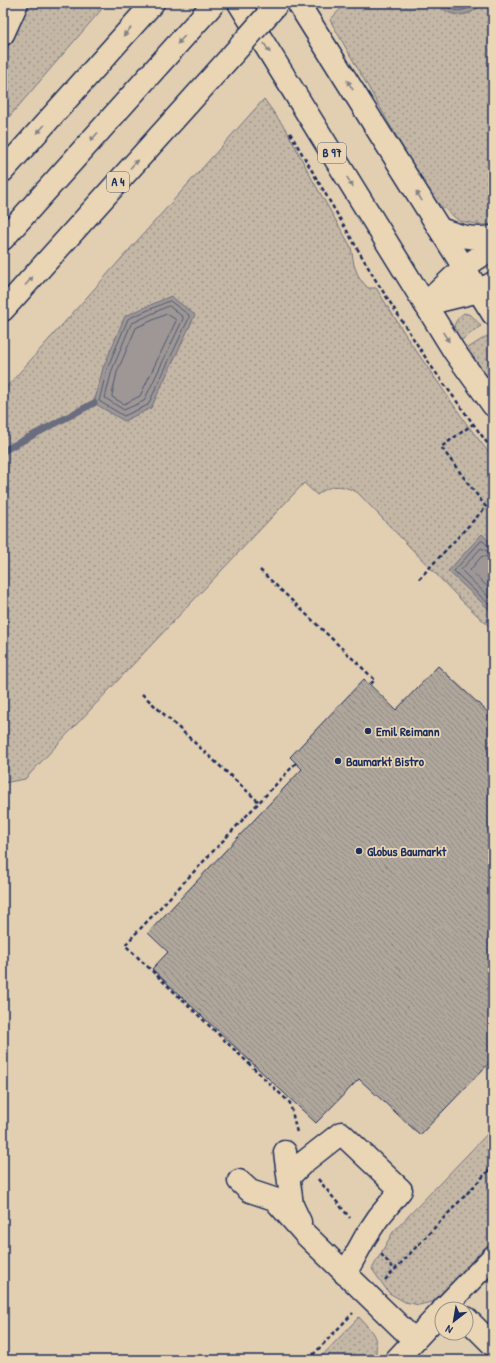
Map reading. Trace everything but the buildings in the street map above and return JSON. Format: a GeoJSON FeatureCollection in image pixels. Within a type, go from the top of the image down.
{"type":"FeatureCollection","features":[{"type":"Feature","properties":{"kind":"main road"},"geometry":{"type":"LineString","coordinates":[[3,34],[17,3]]}},
{"type":"Feature","properties":{"kind":"main road"},"geometry":{"type":"LineString","coordinates":[[3,171],[153,3]]}},
{"type":"Feature","properties":{"kind":"main road","name":"B 97"},"geometry":{"type":"LineString","coordinates":[[239,3],[425,304]]}},
{"type":"Feature","properties":{"kind":"main road","name":"A 4"},"geometry":{"type":"LineString","coordinates":[[3,310],[278,3]]}},
{"type":"Feature","properties":{"kind":"main road"},"geometry":{"type":"LineString","coordinates":[[298,3],[464,266],[486,287],[493,314]]}},
{"type":"Feature","properties":{"kind":"main road"},"geometry":{"type":"LineString","coordinates":[[3,239],[211,7]]}},
{"type":"Feature","properties":{"kind":"main road"},"geometry":{"type":"LineString","coordinates":[[440,229],[460,237],[493,237]]}},
{"type":"Feature","properties":{"kind":"main road"},"geometry":{"type":"LineString","coordinates":[[425,304],[464,266],[493,248]]}},
{"type":"Feature","properties":{"kind":"main road"},"geometry":{"type":"LineString","coordinates":[[425,304],[486,287]]}},
{"type":"Feature","properties":{"kind":"main road"},"geometry":{"type":"LineString","coordinates":[[425,304],[454,351],[493,406]]}},
{"type":"Feature","properties":{"kind":"main road"},"geometry":{"type":"LineString","coordinates":[[297,1170],[341,1133],[401,1190],[378,1218],[366,1236],[345,1274]]}},
{"type":"Feature","properties":{"kind":"main road"},"geometry":{"type":"LineString","coordinates":[[285,1152],[297,1170],[292,1206],[305,1234]]}},
{"type":"Feature","properties":{"kind":"main road"},"geometry":{"type":"LineString","coordinates":[[244,1186],[274,1199],[305,1234],[414,1340]]}},
{"type":"Feature","properties":{"kind":"main road"},"geometry":{"type":"LineString","coordinates":[[454,1301],[493,1257]]}},
{"type":"Feature","properties":{"kind":"main road"},"geometry":{"type":"LineString","coordinates":[[396,1360],[434,1321]]}},
{"type":"Feature","properties":{"kind":"main road"},"geometry":{"type":"LineString","coordinates":[[474,1326],[493,1345]]}},
{"type":"Feature","properties":{"kind":"path"},"geometry":{"type":"LineString","coordinates":[[290,133],[375,279],[431,366],[493,451]]}},
{"type":"Feature","properties":{"kind":"path"},"geometry":{"type":"LineString","coordinates":[[419,579],[486,507],[441,447],[473,424]]}},
{"type":"Feature","properties":{"kind":"path"},"geometry":{"type":"LineString","coordinates":[[260,570],[374,680],[369,685]]}},
{"type":"Feature","properties":{"kind":"path"},"geometry":{"type":"LineString","coordinates":[[142,694],[260,803]]}},
{"type":"Feature","properties":{"kind":"path"},"geometry":{"type":"LineString","coordinates":[[296,763],[125,945],[290,1103],[297,1170],[366,1236],[395,1270]]}},
{"type":"Feature","properties":{"kind":"path"},"geometry":{"type":"LineString","coordinates":[[308,1360],[493,1166]]}},
{"type":"Feature","properties":{"kind":"shaded area"},"geometry":{"type":"Polygon","coordinates":[[[22,3],[107,3],[3,124],[3,54],[8,48],[22,3]]]}},
{"type":"Feature","properties":{"kind":"shaded area"},"geometry":{"type":"Polygon","coordinates":[[[346,3],[493,3],[493,224],[483,225],[459,221],[431,197],[330,20],[346,3]]]}},
{"type":"Feature","properties":{"kind":"shaded area"},"geometry":{"type":"Polygon","coordinates":[[[264,99],[287,131],[312,179],[351,247],[354,265],[359,278],[368,288],[376,288],[410,342],[466,423],[493,458],[493,630],[460,599],[357,492],[336,486],[317,495],[304,483],[25,779],[3,783],[3,391],[264,99]]]}},
{"type":"Feature","properties":{"kind":"shaded area"},"geometry":{"type":"Polygon","coordinates":[[[464,313],[471,315],[481,326],[460,341],[454,326],[457,320],[464,313]]]}},
{"type":"Feature","properties":{"kind":"shaded area"},"geometry":{"type":"Polygon","coordinates":[[[487,336],[493,345],[493,390],[465,350],[487,336]]]}},
{"type":"Feature","properties":{"kind":"shaded area"},"geometry":{"type":"Polygon","coordinates":[[[493,1128],[493,1243],[436,1301],[419,1305],[405,1302],[389,1293],[372,1269],[393,1232],[493,1128]]]}},
{"type":"Feature","properties":{"kind":"shaded area"},"geometry":{"type":"Polygon","coordinates":[[[359,1317],[372,1332],[376,1341],[375,1360],[318,1360],[359,1317]]]}},
{"type":"Feature","properties":{"kind":"water"},"geometry":{"type":"Polygon","coordinates":[[[437,3],[484,3],[472,12],[460,15],[448,12],[437,3]]]}},
{"type":"Feature","properties":{"kind":"water"},"geometry":{"type":"Polygon","coordinates":[[[171,296],[195,315],[151,408],[124,421],[94,403],[103,368],[125,316],[171,296]]]}},
{"type":"Feature","properties":{"kind":"water"},"geometry":{"type":"Polygon","coordinates":[[[482,534],[493,545],[493,613],[448,571],[482,534]]]}},
{"type":"Feature","properties":{"kind":"waterway"},"geometry":{"type":"LineString","coordinates":[[3,451],[94,403]]}},
{"type":"Feature","properties":{"kind":"place","name":"Emil Reimann"},"geometry":{"type":"Point","coordinates":[368,731]}},
{"type":"Feature","properties":{"kind":"place","name":"Baumarkt Bistro"},"geometry":{"type":"Point","coordinates":[338,761]}},
{"type":"Feature","properties":{"kind":"place","name":"Globus Baumarkt"},"geometry":{"type":"Point","coordinates":[359,851]}}]}
